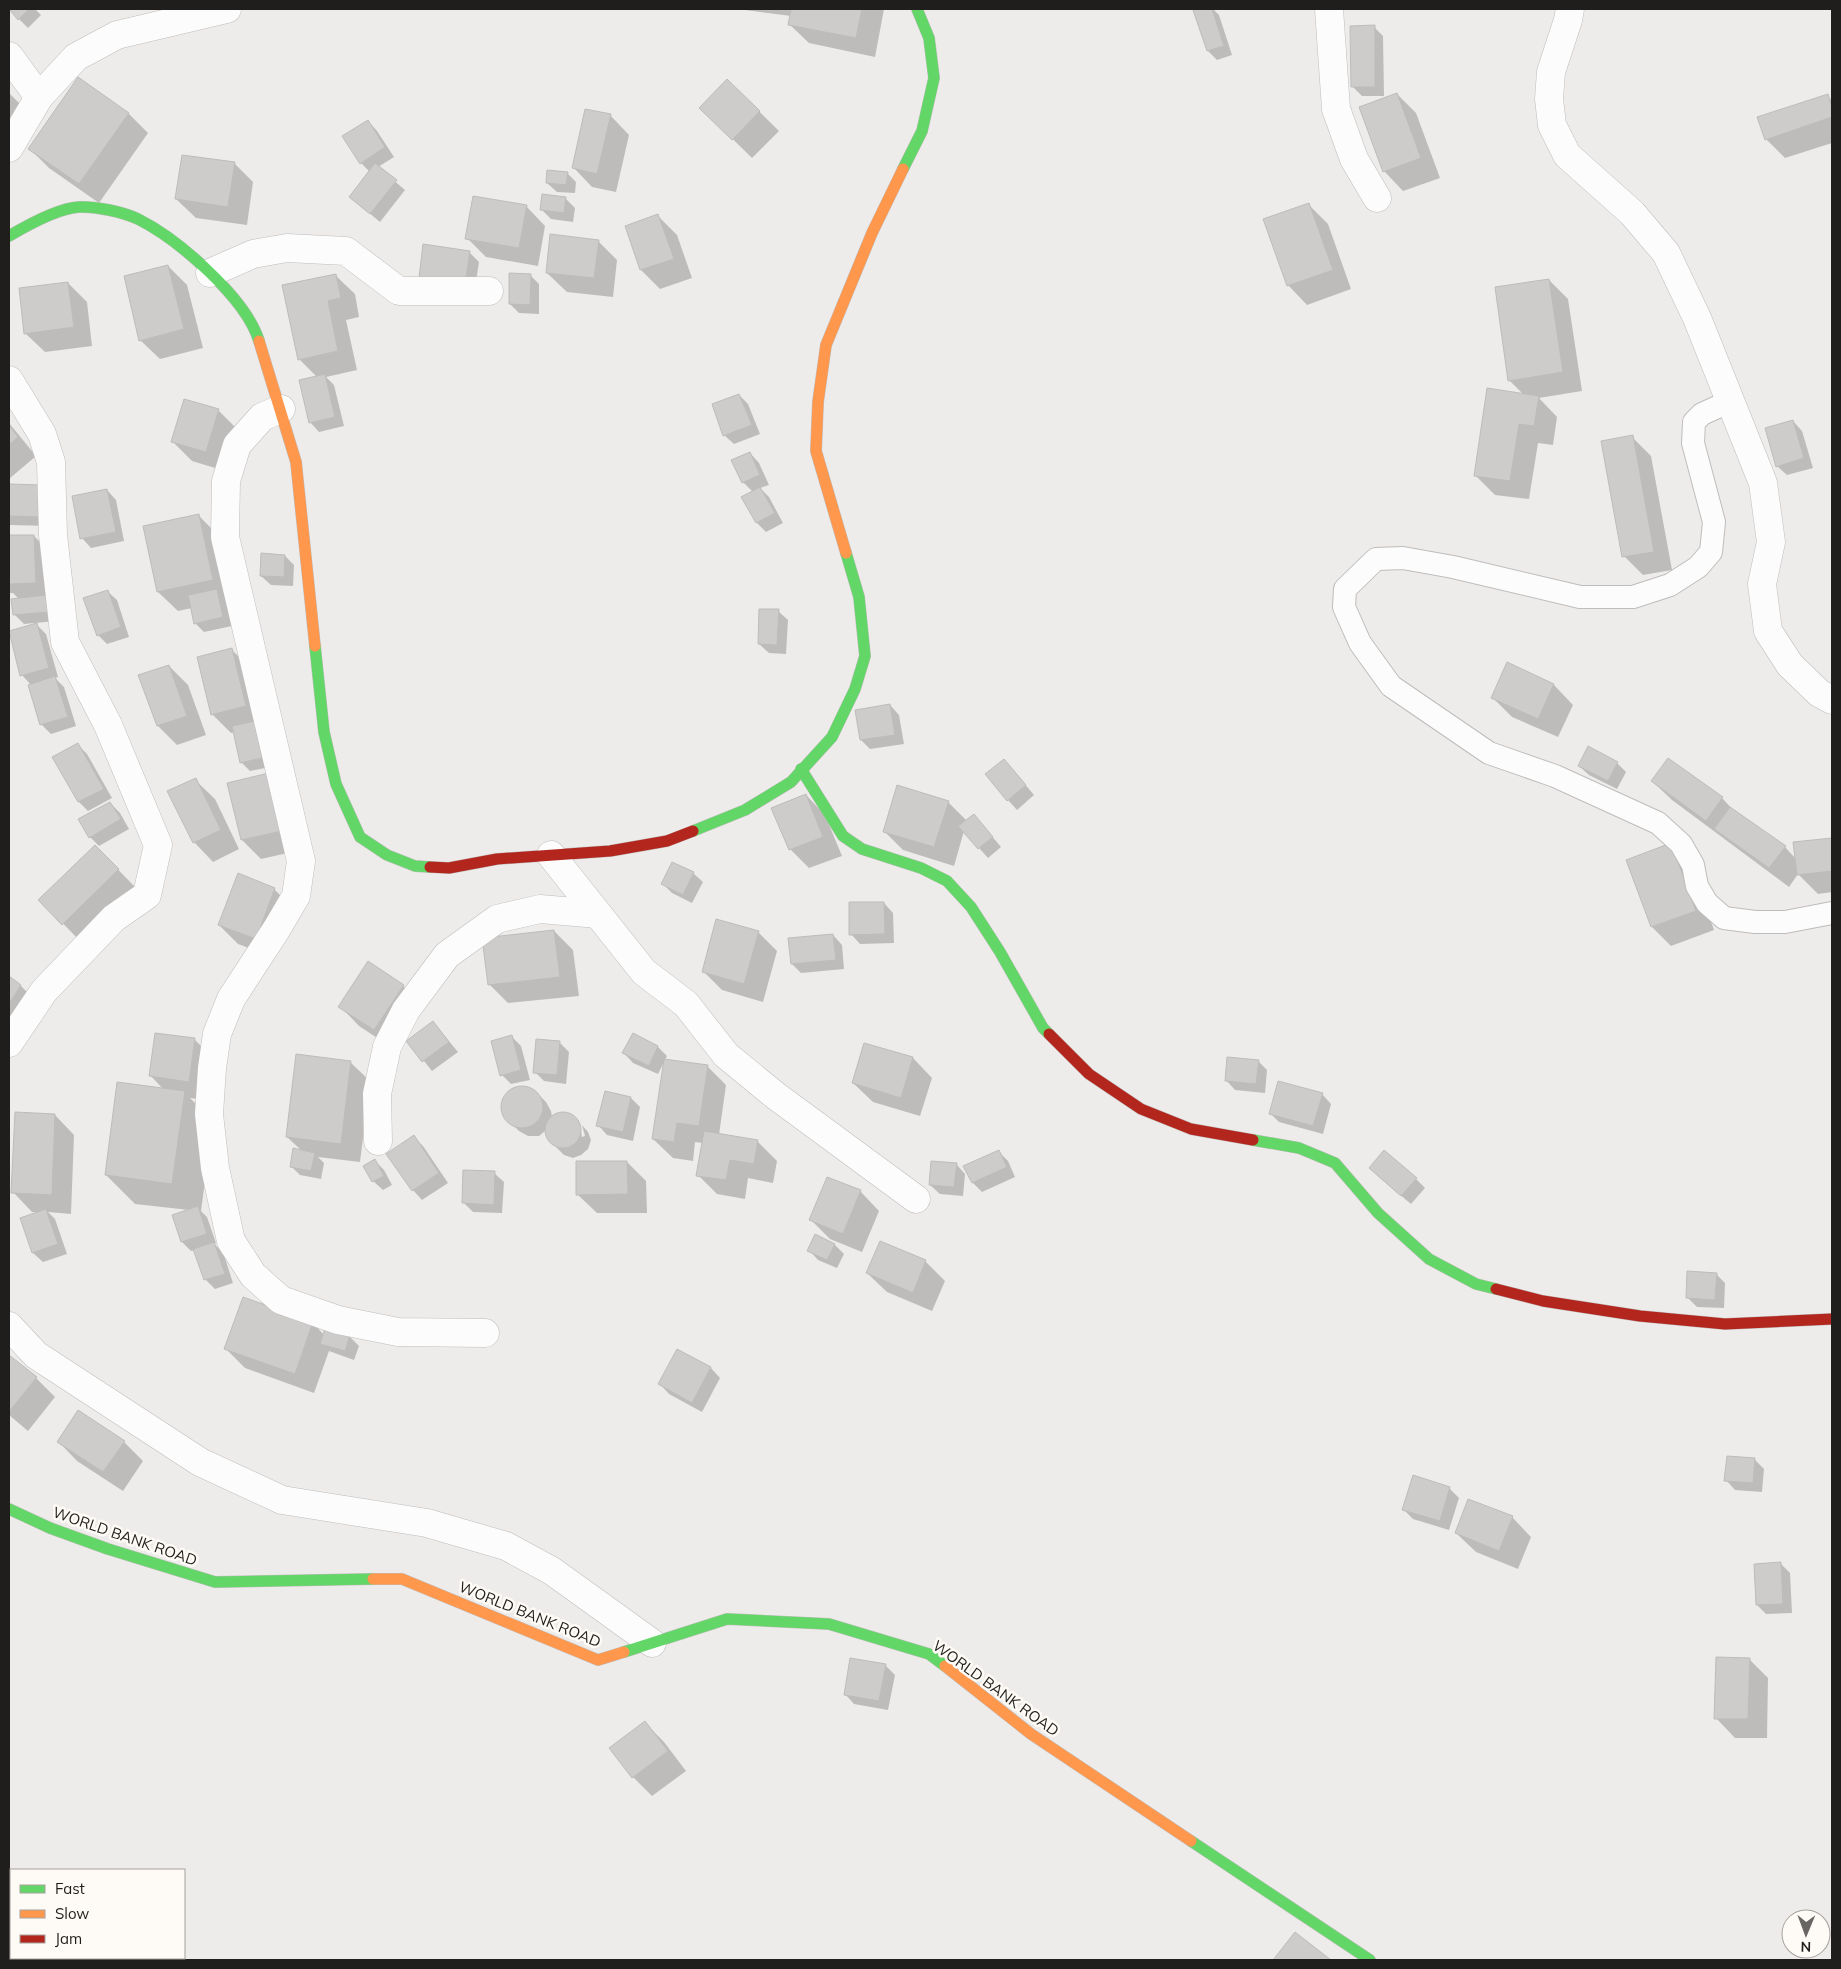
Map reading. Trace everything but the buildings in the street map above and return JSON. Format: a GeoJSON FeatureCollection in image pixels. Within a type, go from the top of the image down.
{"type":"FeatureCollection","features":[{"type":"Feature","properties":{"kind":"street"},"geometry":{"type":"LineString","coordinates":[[9,148],[39,97],[76,57],[117,35],[227,9]]}},
{"type":"Feature","properties":{"kind":"street"},"geometry":{"type":"LineString","coordinates":[[9,236],[32,222],[76,207],[94,207],[137,219],[186,250],[228,291],[256,331],[296,462],[324,732],[336,784],[360,837],[387,855],[415,866],[449,868],[497,859],[610,851],[667,841],[745,810],[791,782],[832,737],[855,689],[864,656],[859,597],[816,451],[818,402],[826,345],[872,233],[922,131],[934,78],[930,38],[917,9]]}},
{"type":"Feature","properties":{"kind":"street"},"geometry":{"type":"LineString","coordinates":[[1329,9],[1336,109],[1354,159],[1377,198]]}},
{"type":"Feature","properties":{"kind":"street"},"geometry":{"type":"LineString","coordinates":[[1570,9],[1551,72],[1549,99],[1552,125],[1567,155],[1632,213],[1666,253],[1697,318],[1763,483],[1771,542],[1762,584],[1768,631],[1790,665],[1819,693],[1832,700]]}},
{"type":"Feature","properties":{"kind":"street"},"geometry":{"type":"LineString","coordinates":[[9,56],[39,97]]}},
{"type":"Feature","properties":{"kind":"street"},"geometry":{"type":"LineString","coordinates":[[210,273],[253,254],[287,248],[346,251],[399,291],[489,291]]}},
{"type":"Feature","properties":{"kind":"street"},"geometry":{"type":"LineString","coordinates":[[9,380],[42,434],[51,462],[54,535],[65,642],[108,725],[158,844],[147,895],[114,918],[57,978],[44,992],[9,1043]]}},
{"type":"Feature","properties":{"kind":"street"},"geometry":{"type":"LineString","coordinates":[[281,409],[262,417],[236,446],[226,481],[225,537],[301,861],[296,896],[232,999],[217,1034],[212,1068],[209,1114],[217,1177],[231,1241],[253,1275],[281,1300],[338,1320],[398,1332],[485,1333]]}},
{"type":"Feature","properties":{"kind":"street"},"geometry":{"type":"LineString","coordinates":[[802,769],[843,836],[862,849],[921,868],[947,881],[971,907],[1000,952],[1043,1028],[1090,1074],[1141,1109],[1191,1129],[1299,1148],[1335,1164],[1378,1213],[1429,1259],[1476,1284],[1543,1301],[1640,1316],[1725,1324],[1832,1319]]}},
{"type":"Feature","properties":{"kind":"street"},"geometry":{"type":"LineString","coordinates":[[551,855],[644,972],[686,1004],[726,1055],[776,1096],[916,1199]]}},
{"type":"Feature","properties":{"kind":"street"},"geometry":{"type":"LineString","coordinates":[[378,1141],[377,1094],[387,1048],[406,1010],[447,955],[497,919],[540,909],[598,914]]}},
{"type":"Feature","properties":{"kind":"street"},"geometry":{"type":"LineString","coordinates":[[9,1326],[36,1355],[200,1462],[282,1500],[427,1523],[506,1546],[552,1571],[652,1643]]}},
{"type":"Feature","properties":{"kind":"street","name":"WORLD BANK ROAD"},"geometry":{"type":"LineString","coordinates":[[9,1509],[50,1528],[108,1549],[215,1582],[402,1579],[598,1660],[727,1619],[829,1624],[929,1654],[1031,1734],[1370,1960]]}},
{"type":"Feature","properties":{"kind":"lane"},"geometry":{"type":"LineString","coordinates":[[1731,402],[1702,414],[1694,422],[1693,443],[1714,522],[1711,552],[1698,567],[1670,585],[1633,597],[1580,597],[1453,567],[1403,558],[1376,559],[1345,589],[1344,607],[1360,643],[1391,686],[1489,753],[1555,776],[1658,823],[1681,844],[1692,865],[1697,886],[1707,903],[1724,918],[1756,922],[1786,922],[1832,913]]}},
{"type":"Feature","properties":{"kind":"traffic: fast"},"geometry":{"type":"LineString","coordinates":[[903,169],[922,131],[934,78],[929,38],[917,9]]}},
{"type":"Feature","properties":{"kind":"traffic: fast"},"geometry":{"type":"LineString","coordinates":[[9,236],[33,223],[71,208],[93,207],[138,219],[172,240],[209,271],[240,307],[252,324],[259,341]]}},
{"type":"Feature","properties":{"kind":"traffic: fast"},"geometry":{"type":"LineString","coordinates":[[693,831],[745,810],[791,782],[832,737],[855,689],[865,656],[859,597],[846,553]]}},
{"type":"Feature","properties":{"kind":"traffic: fast"},"geometry":{"type":"LineString","coordinates":[[315,646],[324,732],[336,784],[360,837],[387,855],[415,866],[430,867]]}},
{"type":"Feature","properties":{"kind":"traffic: fast"},"geometry":{"type":"LineString","coordinates":[[801,769],[843,836],[862,849],[921,868],[947,881],[971,907],[1000,952],[1043,1028],[1049,1034]]}},
{"type":"Feature","properties":{"kind":"traffic: fast"},"geometry":{"type":"LineString","coordinates":[[1253,1140],[1299,1148],[1335,1163],[1378,1213],[1429,1259],[1476,1284],[1496,1289]]}},
{"type":"Feature","properties":{"kind":"traffic: fast"},"geometry":{"type":"LineString","coordinates":[[9,1509],[50,1528],[108,1549],[215,1582],[373,1579]]}},
{"type":"Feature","properties":{"kind":"traffic: fast"},"geometry":{"type":"LineString","coordinates":[[624,1652],[727,1619],[829,1624],[929,1654],[945,1666]]}},
{"type":"Feature","properties":{"kind":"traffic: fast"},"geometry":{"type":"LineString","coordinates":[[1191,1841],[1370,1960]]}},
{"type":"Feature","properties":{"kind":"traffic: slow"},"geometry":{"type":"LineString","coordinates":[[846,553],[816,451],[818,402],[826,345],[872,233],[903,169]]}},
{"type":"Feature","properties":{"kind":"traffic: slow"},"geometry":{"type":"LineString","coordinates":[[259,341],[296,462],[315,646]]}},
{"type":"Feature","properties":{"kind":"traffic: slow"},"geometry":{"type":"LineString","coordinates":[[373,1579],[402,1579],[598,1660],[624,1652]]}},
{"type":"Feature","properties":{"kind":"traffic: slow"},"geometry":{"type":"LineString","coordinates":[[945,1666],[1031,1734],[1191,1841]]}},
{"type":"Feature","properties":{"kind":"traffic: jam"},"geometry":{"type":"LineString","coordinates":[[430,867],[449,868],[497,859],[610,851],[667,841],[693,831]]}},
{"type":"Feature","properties":{"kind":"traffic: jam"},"geometry":{"type":"LineString","coordinates":[[1049,1034],[1089,1074],[1141,1109],[1191,1129],[1253,1140]]}},
{"type":"Feature","properties":{"kind":"traffic: jam"},"geometry":{"type":"LineString","coordinates":[[1496,1289],[1543,1301],[1640,1316],[1725,1324],[1832,1319]]}}]}
